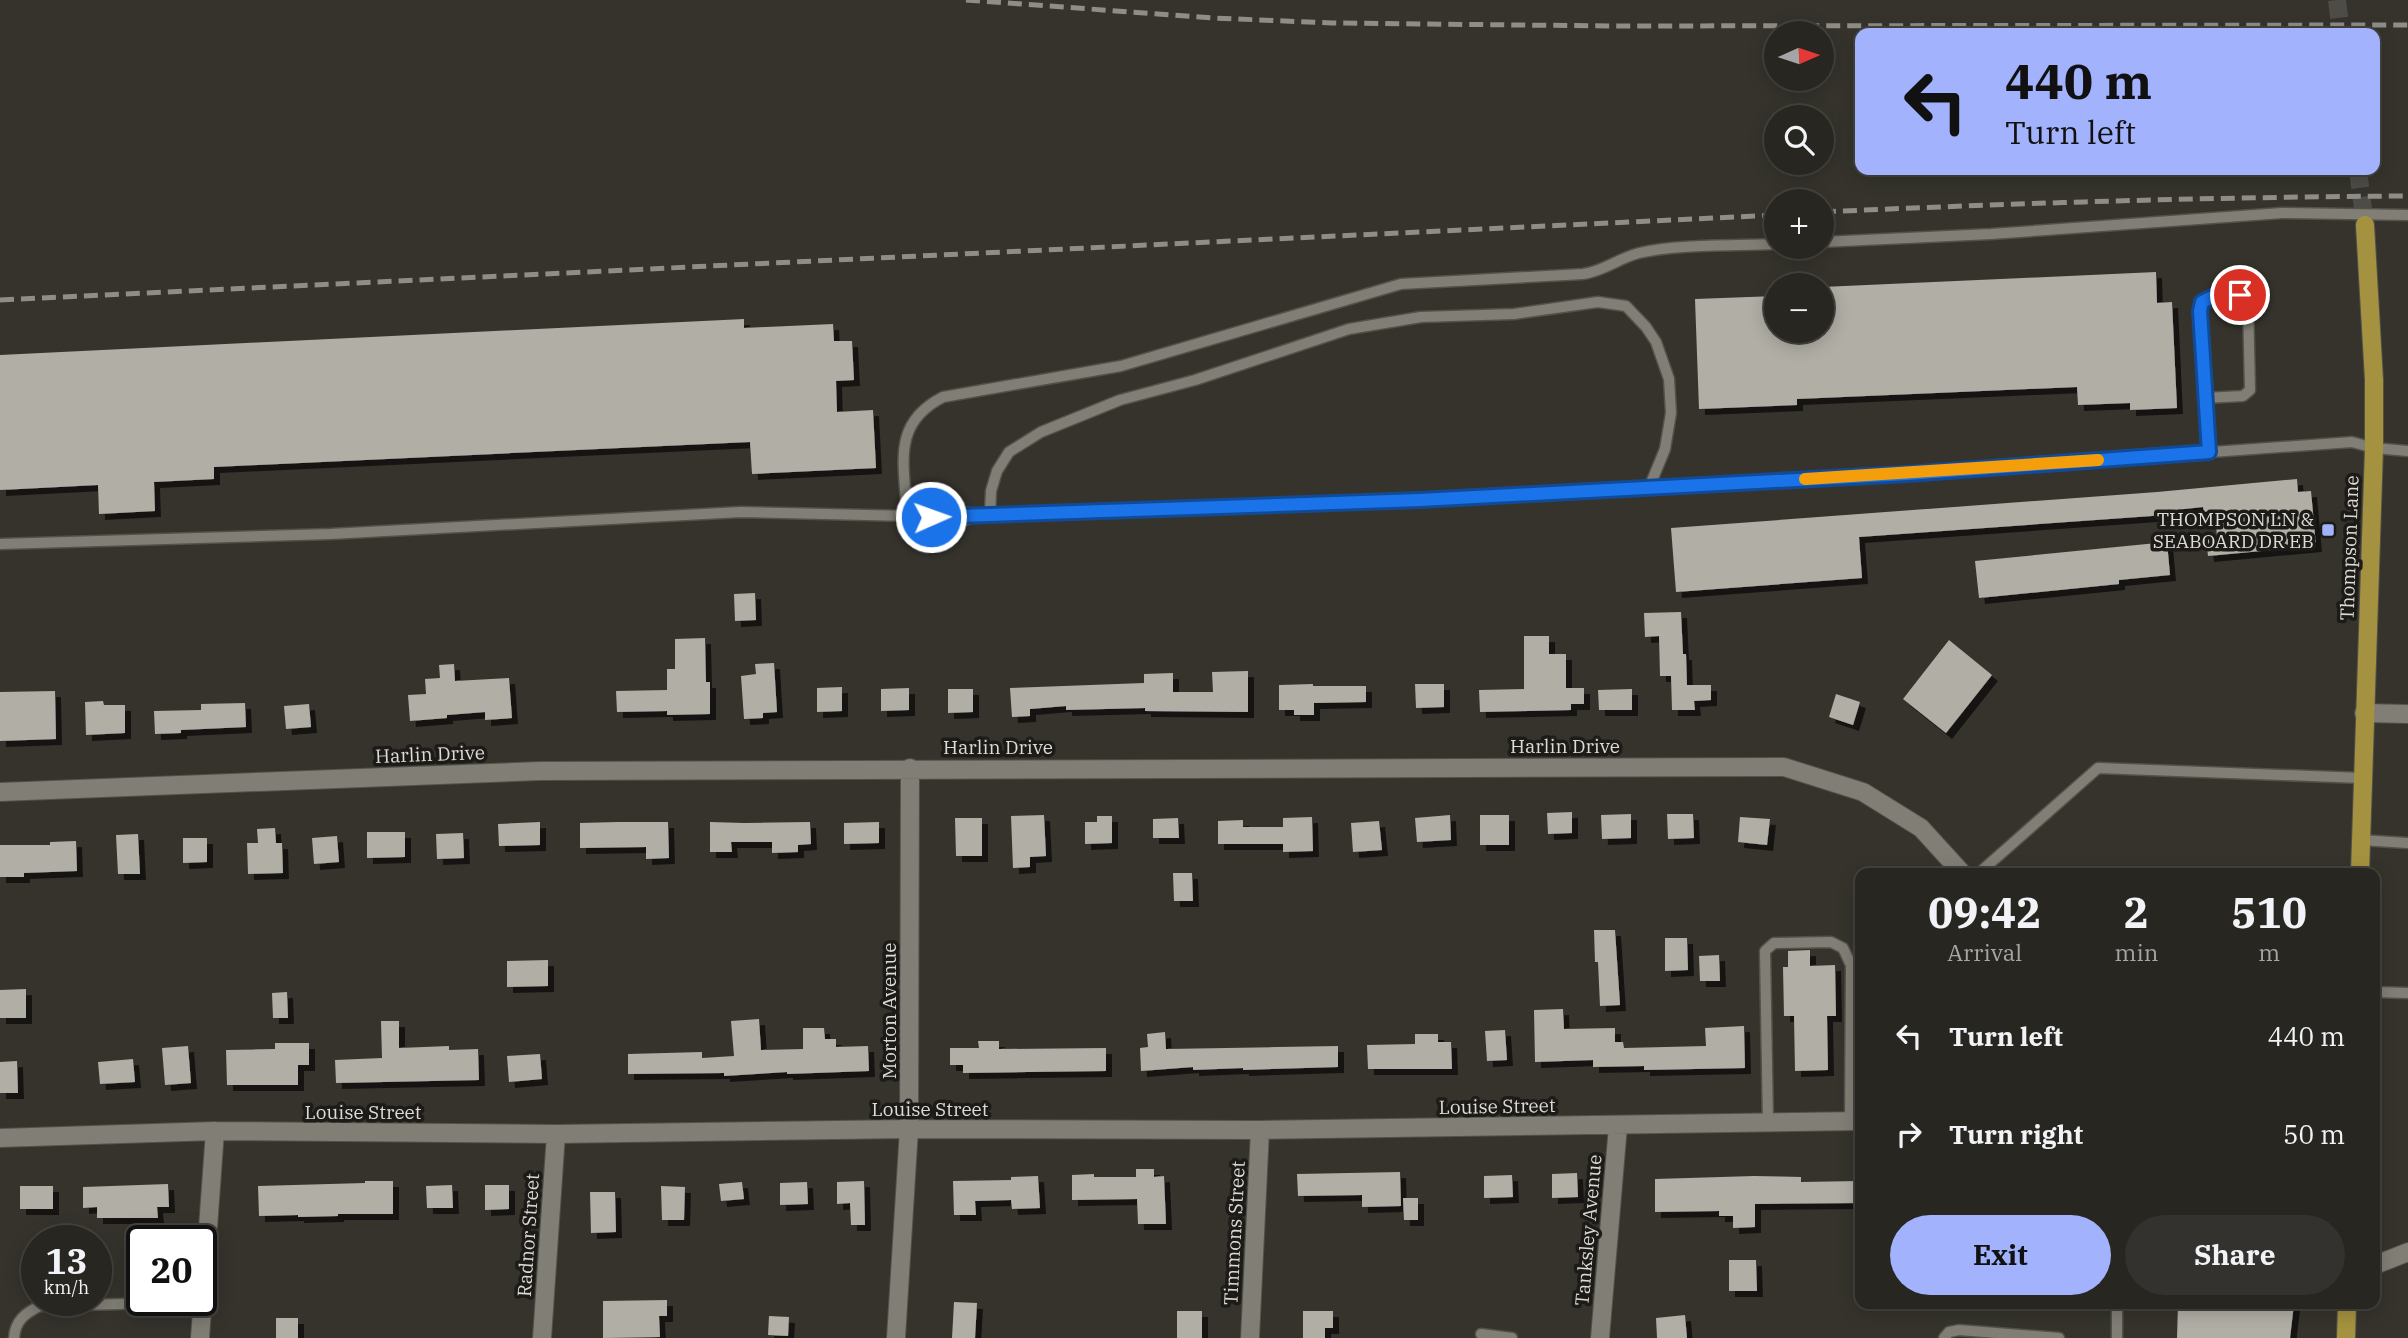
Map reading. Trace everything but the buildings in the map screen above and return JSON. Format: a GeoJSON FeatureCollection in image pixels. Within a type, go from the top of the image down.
{"type":"FeatureCollection","features":[{"type":"Feature","properties":{"kind":"main road","name":"Thompson Lane"},"geometry":{"type":"LineString","coordinates":[[2360,868],[2374,448],[2374,380],[2365,225]]}},
{"type":"Feature","properties":{"kind":"main road"},"geometry":{"type":"LineString","coordinates":[[2346,1338],[2347,1309]]}},
{"type":"Feature","properties":{"kind":"street"},"geometry":{"type":"LineString","coordinates":[[2364,713],[2408,714]]}},
{"type":"Feature","properties":{"kind":"street","name":"Harlin Drive"},"geometry":{"type":"LineString","coordinates":[[0,792],[540,771],[1784,766],[1863,792],[1921,828],[1957,868]]}},
{"type":"Feature","properties":{"kind":"street","name":"Morton Avenue"},"geometry":{"type":"LineString","coordinates":[[896,1338],[909,1129],[911,768]]}},
{"type":"Feature","properties":{"kind":"street","name":"Louise Street"},"geometry":{"type":"LineString","coordinates":[[0,1138],[215,1131],[556,1134],[909,1129],[1618,1126],[1855,1121]]}},
{"type":"Feature","properties":{"kind":"street","name":"Tanksley Avenue"},"geometry":{"type":"LineString","coordinates":[[1600,1338],[1618,1126]]}},
{"type":"Feature","properties":{"kind":"street","name":"Timmons Street"},"geometry":{"type":"LineString","coordinates":[[1250,1338],[1260,1129]]}},
{"type":"Feature","properties":{"kind":"street"},"geometry":{"type":"LineString","coordinates":[[208,1225],[215,1131]]}},
{"type":"Feature","properties":{"kind":"street","name":"Radnor Street"},"geometry":{"type":"LineString","coordinates":[[542,1338],[556,1134]]}},
{"type":"Feature","properties":{"kind":"street"},"geometry":{"type":"LineString","coordinates":[[2380,1263],[2408,1252]]}},
{"type":"Feature","properties":{"kind":"street"},"geometry":{"type":"LineString","coordinates":[[200,1338],[201,1316]]}},
{"type":"Feature","properties":{"kind":"lane"},"geometry":{"type":"LineString","coordinates":[[1834,241],[1991,234],[2282,214],[2408,215]]}},
{"type":"Feature","properties":{"kind":"lane"},"geometry":{"type":"LineString","coordinates":[[907,517],[904,440],[913,419],[943,397],[1121,366],[1401,284],[1583,274],[1597,272],[1637,253],[1764,245]]}},
{"type":"Feature","properties":{"kind":"lane"},"geometry":{"type":"LineString","coordinates":[[2205,398],[2243,396],[2250,390],[2248,303],[2240,295],[2220,293],[2202,302],[2200,311],[2205,398],[2209,452]]}},
{"type":"Feature","properties":{"kind":"lane"},"geometry":{"type":"LineString","coordinates":[[990,515],[991,491],[997,471],[1009,452],[1041,432],[1120,400],[1195,380],[1349,329],[1421,317],[1514,314],[1598,302],[1626,306],[1646,327],[1656,342],[1669,379],[1671,413],[1665,449],[1649,488]]}},
{"type":"Feature","properties":{"kind":"lane"},"geometry":{"type":"LineString","coordinates":[[0,544],[330,534],[741,512],[907,517],[1420,500],[1907,474],[2352,442],[2374,448],[2408,451]]}},
{"type":"Feature","properties":{"kind":"lane"},"geometry":{"type":"LineString","coordinates":[[1985,868],[2098,768],[2362,778]]}},
{"type":"Feature","properties":{"kind":"lane"},"geometry":{"type":"LineString","coordinates":[[2360,840],[2408,843]]}},
{"type":"Feature","properties":{"kind":"lane"},"geometry":{"type":"LineString","coordinates":[[1768,1123],[1765,951],[1774,943],[1831,942],[1843,948],[1851,965],[1855,1121]]}},
{"type":"Feature","properties":{"kind":"lane"},"geometry":{"type":"LineString","coordinates":[[2380,992],[2408,993]]}},
{"type":"Feature","properties":{"kind":"lane"},"geometry":{"type":"LineString","coordinates":[[15,1338],[15,1330],[24,1314],[40,1306],[126,1304]]}},
{"type":"Feature","properties":{"kind":"lane"},"geometry":{"type":"LineString","coordinates":[[2117,1309],[2117,1338]]}},
{"type":"Feature","properties":{"kind":"lane"},"geometry":{"type":"LineString","coordinates":[[1944,1338],[1949,1332],[1959,1330],[2059,1338]]}},
{"type":"Feature","properties":{"kind":"lane"},"geometry":{"type":"LineString","coordinates":[[1481,1335],[1512,1338]]}},
{"type":"Feature","properties":{"kind":"tunnel"},"geometry":{"type":"LineString","coordinates":[[2337,0],[2340,28]]}},
{"type":"Feature","properties":{"kind":"tunnel"},"geometry":{"type":"LineString","coordinates":[[2359,175],[2365,225]]}},
{"type":"Feature","properties":{"kind":"railway"},"geometry":{"type":"LineString","coordinates":[[966,0],[1214,18],[1332,23],[1614,26],[2408,25]]}},
{"type":"Feature","properties":{"kind":"railway"},"geometry":{"type":"LineString","coordinates":[[1834,212],[2115,201],[2408,196]]}},
{"type":"Feature","properties":{"kind":"railway"},"geometry":{"type":"LineString","coordinates":[[0,300],[1764,216]]}},
{"type":"Feature","properties":{"kind":"slow traffic"},"geometry":{"type":"LineString","coordinates":[[1805,479],[2098,460]]}},
{"type":"Feature","properties":{"kind":"place","name":"THOMPSON LN & SEABOARD DR EB"},"geometry":{"type":"Point","coordinates":[2328,530]}},
{"type":"Feature","properties":{"kind":"route"},"geometry":{"type":"LineString","coordinates":[[931,517],[1420,500],[1907,474],[2209,452],[2200,311],[2202,302],[2220,293],[2240,295]]}}]}
